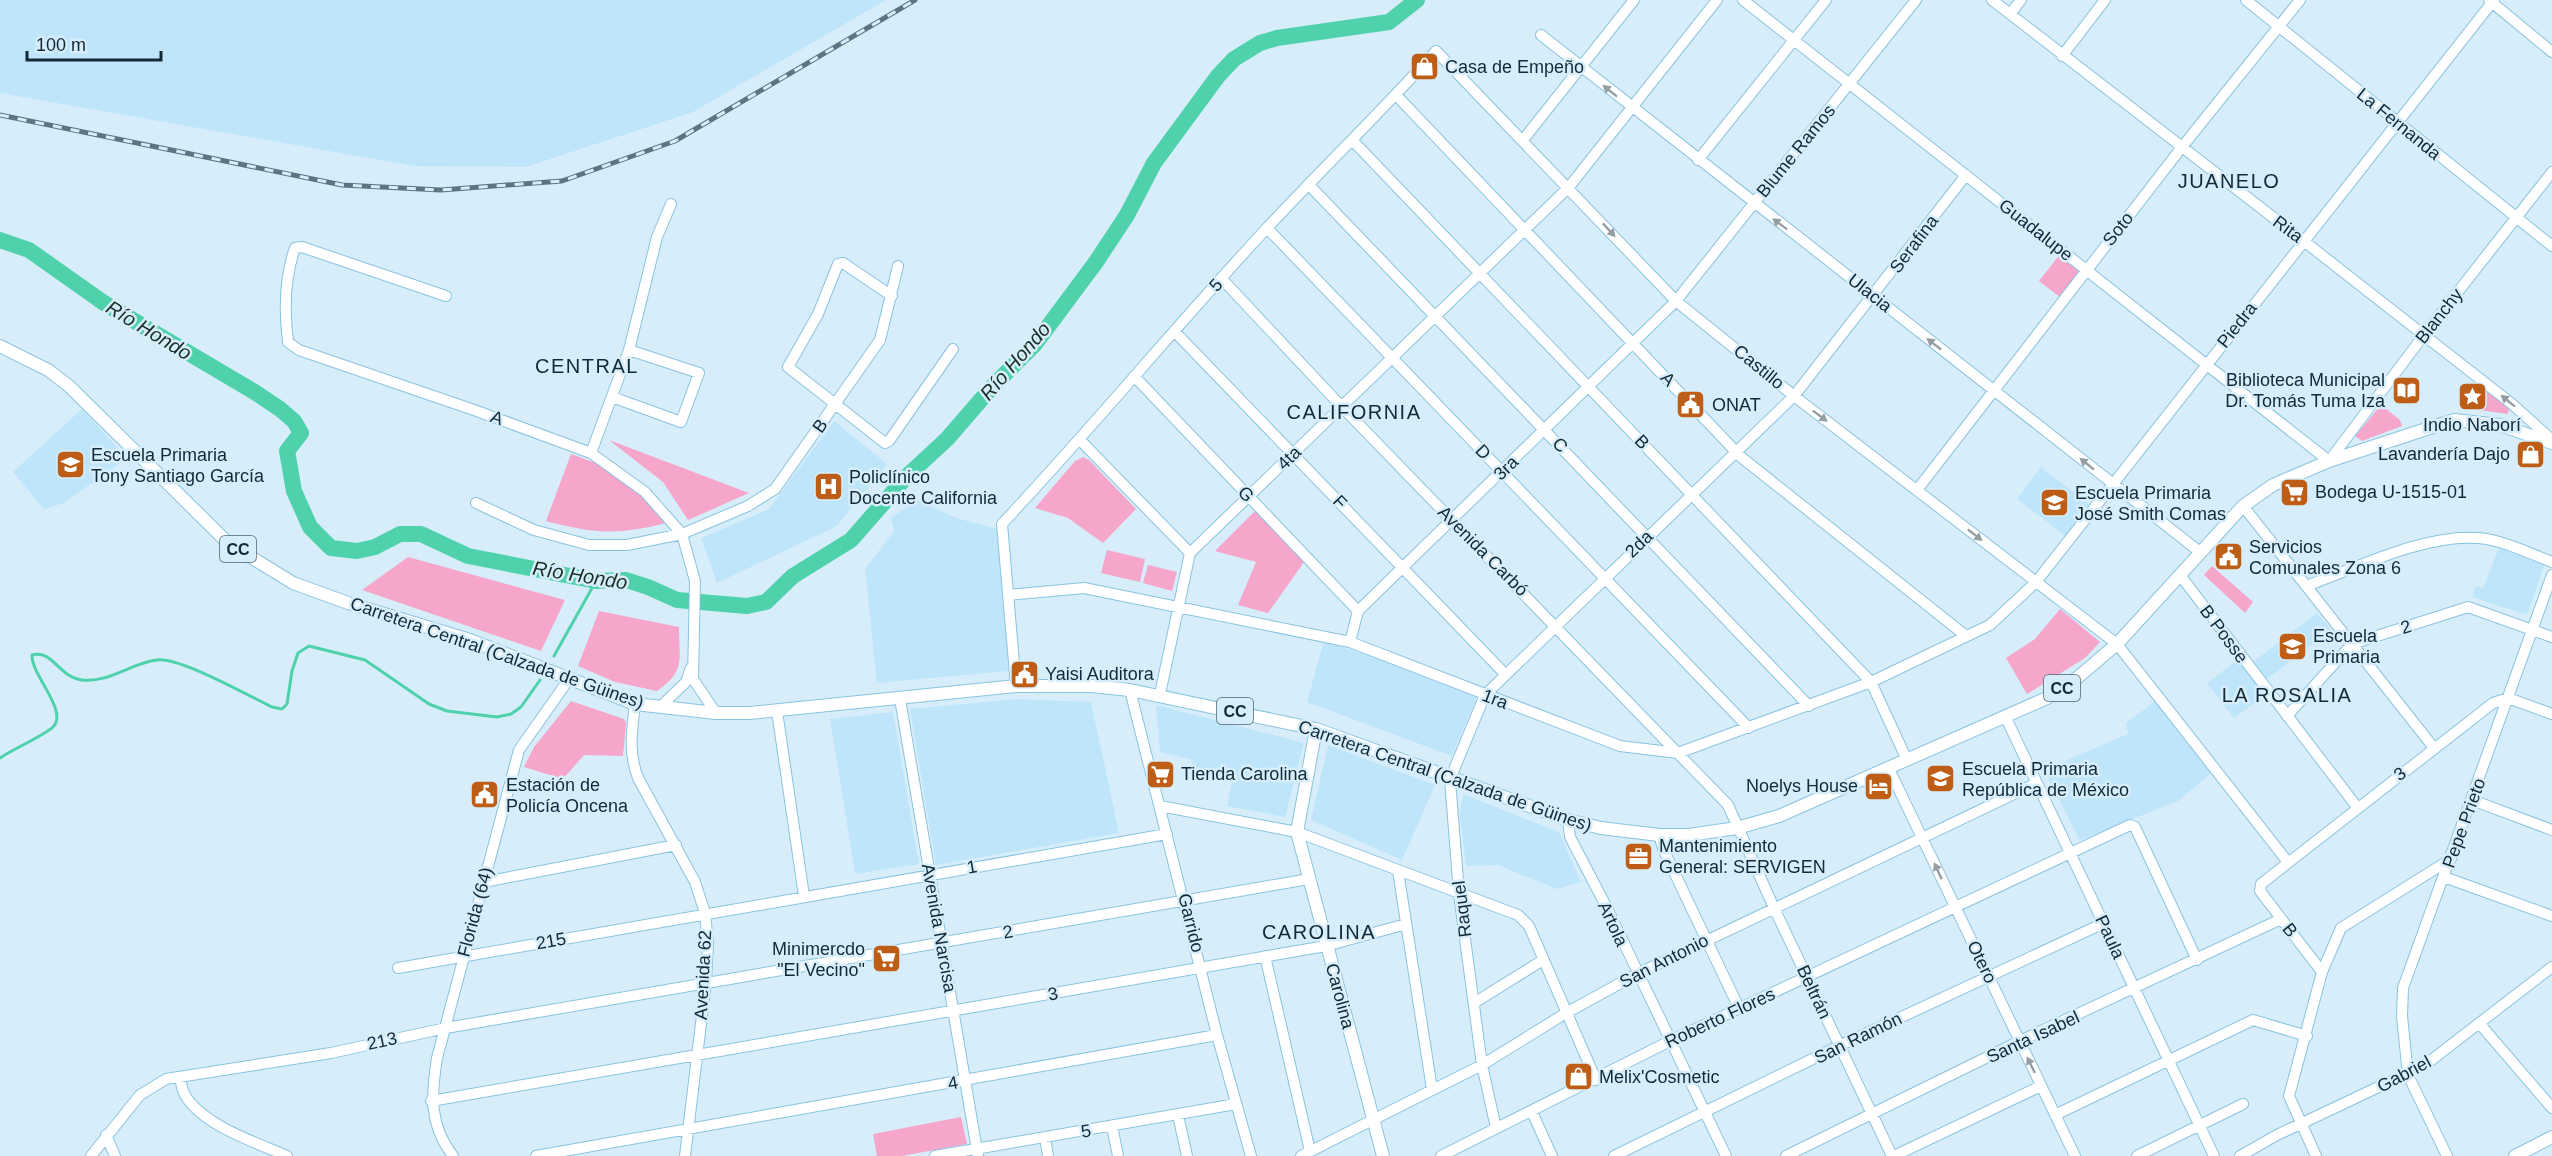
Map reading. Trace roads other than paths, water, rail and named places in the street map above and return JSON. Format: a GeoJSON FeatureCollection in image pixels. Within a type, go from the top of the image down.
{"type":"FeatureCollection","features":[{"type":"Feature","properties":{"kind":"main road","name":"Carretera Central (Calzada de Güines)"},"geometry":{"type":"LineString","coordinates":[[0,346],[48,370],[76,392],[228,543],[293,584],[531,662],[636,704],[716,713],[777,711],[1016,686],[1091,686],[1130,690],[1160,694],[1316,729],[1568,820],[1601,828],[1659,835],[1689,835],[1737,828],[1779,816],[2047,698],[2077,678],[2117,644],[2243,506],[2273,485],[2329,461],[2454,420],[2500,425],[2552,441]]}},
{"type":"Feature","properties":{"kind":"main road","name":"Carolina"},"geometry":{"type":"LineString","coordinates":[[1316,729],[1297,832],[1383,1156]]}},
{"type":"Feature","properties":{"kind":"main road"},"geometry":{"type":"LineString","coordinates":[[2515,1156],[2552,1137]]}},
{"type":"Feature","properties":{"kind":"street"},"geometry":{"type":"LineString","coordinates":[[1522,140],[1634,0]]}},
{"type":"Feature","properties":{"kind":"street","name":"4ta"},"geometry":{"type":"LineString","coordinates":[[1190,553],[1569,187],[1717,0]]}},
{"type":"Feature","properties":{"kind":"street","name":"Guadalupe"},"geometry":{"type":"LineString","coordinates":[[1743,0],[2329,461]]}},
{"type":"Feature","properties":{"kind":"street"},"geometry":{"type":"LineString","coordinates":[[1698,160],[1826,0]]}},
{"type":"Feature","properties":{"kind":"street","name":"Blume Ramos"},"geometry":{"type":"LineString","coordinates":[[1676,301],[1916,0]]}},
{"type":"Feature","properties":{"kind":"street","name":"Rita"},"geometry":{"type":"LineString","coordinates":[[1992,0],[2512,404],[2552,441]]}},
{"type":"Feature","properties":{"kind":"street"},"geometry":{"type":"LineString","coordinates":[[2010,14],[2021,0]]}},
{"type":"Feature","properties":{"kind":"street"},"geometry":{"type":"LineString","coordinates":[[2062,56],[2105,0]]}},
{"type":"Feature","properties":{"kind":"street","name":"La Fernanda"},"geometry":{"type":"LineString","coordinates":[[2246,0],[2552,246]]}},
{"type":"Feature","properties":{"kind":"street","name":"Soto"},"geometry":{"type":"LineString","coordinates":[[1917,490],[2182,147],[2300,0]]}},
{"type":"Feature","properties":{"kind":"street"},"geometry":{"type":"LineString","coordinates":[[2492,1],[2552,52]]}},
{"type":"Feature","properties":{"kind":"street","name":"Piedra"},"geometry":{"type":"LineString","coordinates":[[1966,636],[1989,625],[2036,582],[2111,483],[2306,242],[2492,1]]}},
{"type":"Feature","properties":{"kind":"street","name":"Ulacia"},"geometry":{"type":"LineString","coordinates":[[1540,35],[2200,552]]}},
{"type":"Feature","properties":{"kind":"street","name":"5"},"geometry":{"type":"LineString","coordinates":[[1008,596],[1002,524],[1080,440],[1134,376],[1268,228],[1436,51]]}},
{"type":"Feature","properties":{"kind":"street","name":"Castillo"},"geometry":{"type":"LineString","coordinates":[[1436,51],[1676,301],[1794,396],[2117,644],[2287,861]]}},
{"type":"Feature","properties":{"kind":"street","name":"A"},"geometry":{"type":"LineString","coordinates":[[1396,95],[1524,231],[1634,342],[1736,452],[1966,636]]}},
{"type":"Feature","properties":{"kind":"street","name":"B"},"geometry":{"type":"LineString","coordinates":[[1353,141],[1692,492],[1871,682],[1907,760]]}},
{"type":"Feature","properties":{"kind":"street","name":"Blanchy"},"geometry":{"type":"LineString","coordinates":[[2329,461],[2552,172]]}},
{"type":"Feature","properties":{"kind":"street","name":"Serafina"},"geometry":{"type":"LineString","coordinates":[[1794,396],[1966,175]]}},
{"type":"Feature","properties":{"kind":"street","name":"C"},"geometry":{"type":"LineString","coordinates":[[1309,185],[1809,705]]}},
{"type":"Feature","properties":{"kind":"street"},"geometry":{"type":"LineString","coordinates":[[591,453],[629,350],[657,237],[671,204]]}},
{"type":"Feature","properties":{"kind":"street","name":"D"},"geometry":{"type":"LineString","coordinates":[[1268,228],[1603,579],[1749,728]]}},
{"type":"Feature","properties":{"kind":"street","name":"A"},"geometry":{"type":"LineString","coordinates":[[446,296],[302,247],[296,249],[289,265],[286,290],[288,342],[299,350],[591,453],[624,474],[645,492],[682,534]]}},
{"type":"Feature","properties":{"kind":"street"},"geometry":{"type":"LineString","coordinates":[[892,296],[843,263],[838,264],[818,314],[788,367],[834,406],[882,441],[889,441],[953,349]]}},
{"type":"Feature","properties":{"kind":"street","name":"B"},"geometry":{"type":"LineString","coordinates":[[476,503],[534,531],[589,545],[627,545],[682,534],[747,506],[775,489],[880,340],[898,266]]}},
{"type":"Feature","properties":{"kind":"street","name":"Avenida Carbó"},"geometry":{"type":"LineString","coordinates":[[1222,279],[1342,407],[1728,805],[1737,828]]}},
{"type":"Feature","properties":{"kind":"street","name":"3ra"},"geometry":{"type":"LineString","coordinates":[[1358,611],[1676,301]]}},
{"type":"Feature","properties":{"kind":"street","name":"F"},"geometry":{"type":"LineString","coordinates":[[1174,331],[1505,674]]}},
{"type":"Feature","properties":{"kind":"street"},"geometry":{"type":"LineString","coordinates":[[612,397],[681,422],[699,373],[629,350]]}},
{"type":"Feature","properties":{"kind":"street","name":"G"},"geometry":{"type":"LineString","coordinates":[[1134,376],[1358,611]]}},
{"type":"Feature","properties":{"kind":"street","name":"2da"},"geometry":{"type":"LineString","coordinates":[[1485,695],[1692,492],[1794,396]]}},
{"type":"Feature","properties":{"kind":"street"},"geometry":{"type":"LineString","coordinates":[[1080,440],[1190,553],[1160,694]]}},
{"type":"Feature","properties":{"kind":"street"},"geometry":{"type":"LineString","coordinates":[[2243,506],[2434,748]]}},
{"type":"Feature","properties":{"kind":"street"},"geometry":{"type":"LineString","coordinates":[[682,534],[695,580],[693,679],[716,713]]}},
{"type":"Feature","properties":{"kind":"street"},"geometry":{"type":"LineString","coordinates":[[2306,586],[2425,543],[2453,538],[2479,538],[2510,546],[2552,562]]}},
{"type":"Feature","properties":{"kind":"street","name":"Pepe Prieto"},"geometry":{"type":"LineString","coordinates":[[2447,1156],[2408,1075],[2402,1016],[2403,988],[2552,574]]}},
{"type":"Feature","properties":{"kind":"street","name":"B Posse"},"geometry":{"type":"LineString","coordinates":[[2180,575],[2357,807]]}},
{"type":"Feature","properties":{"kind":"street","name":"1ra"},"geometry":{"type":"LineString","coordinates":[[1008,596],[1084,588],[1350,642],[1620,746],[1678,753],[1871,682],[1966,636]]}},
{"type":"Feature","properties":{"kind":"street"},"geometry":{"type":"LineString","coordinates":[[1008,596],[1016,686]]}},
{"type":"Feature","properties":{"kind":"street","name":"2"},"geometry":{"type":"LineString","coordinates":[[2352,644],[2468,607],[2552,637]]}},
{"type":"Feature","properties":{"kind":"street"},"geometry":{"type":"LineString","coordinates":[[1350,642],[1358,611]]}},
{"type":"Feature","properties":{"kind":"street"},"geometry":{"type":"LineString","coordinates":[[2287,716],[2352,644]]}},
{"type":"Feature","properties":{"kind":"street"},"geometry":{"type":"LineString","coordinates":[[660,707],[686,682],[692,665]]}},
{"type":"Feature","properties":{"kind":"street","name":"Florida (64)"},"geometry":{"type":"LineString","coordinates":[[453,1156],[439,1134],[431,1101],[437,1058],[519,750],[564,677]]}},
{"type":"Feature","properties":{"kind":"street","name":"Garrido"},"geometry":{"type":"LineString","coordinates":[[1130,690],[1202,967],[1217,1035],[1251,1156]]}},
{"type":"Feature","properties":{"kind":"street","name":"Raquel"},"geometry":{"type":"LineString","coordinates":[[1485,695],[1450,779],[1459,894],[1482,1065],[1496,1128]]}},
{"type":"Feature","properties":{"kind":"street"},"geometry":{"type":"LineString","coordinates":[[2508,698],[2552,714]]}},
{"type":"Feature","properties":{"kind":"street","name":"3"},"geometry":{"type":"LineString","coordinates":[[2260,887],[2287,861],[2493,703],[2508,698]]}},
{"type":"Feature","properties":{"kind":"street","name":"Avenida Narcisa"},"geometry":{"type":"LineString","coordinates":[[900,699],[978,1152]]}},
{"type":"Feature","properties":{"kind":"street","name":"Avenida 62"},"geometry":{"type":"LineString","coordinates":[[636,704],[630,749],[632,761],[638,778],[695,882],[705,913],[708,944],[706,982],[685,1156]]}},
{"type":"Feature","properties":{"kind":"street"},"geometry":{"type":"LineString","coordinates":[[777,711],[804,896]]}},
{"type":"Feature","properties":{"kind":"street","name":"Paula"},"geometry":{"type":"LineString","coordinates":[[2006,718],[2214,1156]]}},
{"type":"Feature","properties":{"kind":"street","name":"Otero"},"geometry":{"type":"LineString","coordinates":[[1889,769],[2074,1156]]}},
{"type":"Feature","properties":{"kind":"street","name":"San Antonio"},"geometry":{"type":"LineString","coordinates":[[1305,1153],[1482,1065],[1566,1013],[1637,974],[2037,783]]}},
{"type":"Feature","properties":{"kind":"street"},"geometry":{"type":"LineString","coordinates":[[2472,800],[2552,830]]}},
{"type":"Feature","properties":{"kind":"street"},"geometry":{"type":"LineString","coordinates":[[1160,806],[1297,832],[1398,872],[1518,915],[1529,926],[1596,1080]]}},
{"type":"Feature","properties":{"kind":"street","name":"Artola"},"geometry":{"type":"LineString","coordinates":[[1568,820],[1570,837],[1608,910],[1726,1156]]}},
{"type":"Feature","properties":{"kind":"street","name":"Roberto Flores"},"geometry":{"type":"LineString","coordinates":[[1441,1156],[1739,1008],[2070,852],[2133,826],[2197,960]]}},
{"type":"Feature","properties":{"kind":"street","name":"Beltrán"},"geometry":{"type":"LineString","coordinates":[[1737,828],[1871,1116],[1893,1156]]}},
{"type":"Feature","properties":{"kind":"street","name":"1"},"geometry":{"type":"LineString","coordinates":[[705,913],[1167,834]]}},
{"type":"Feature","properties":{"kind":"street"},"geometry":{"type":"LineString","coordinates":[[1659,835],[1664,852],[1739,1008]]}},
{"type":"Feature","properties":{"kind":"street"},"geometry":{"type":"LineString","coordinates":[[484,882],[676,845]]}},
{"type":"Feature","properties":{"kind":"street"},"geometry":{"type":"LineString","coordinates":[[2316,1156],[2289,1096],[2307,1036],[2322,972],[2341,928],[2451,859]]}},
{"type":"Feature","properties":{"kind":"street"},"geometry":{"type":"LineString","coordinates":[[1398,872],[1431,1089]]}},
{"type":"Feature","properties":{"kind":"street"},"geometry":{"type":"LineString","coordinates":[[2444,877],[2552,916]]}},
{"type":"Feature","properties":{"kind":"street","name":"2"},"geometry":{"type":"LineString","coordinates":[[706,982],[941,944],[1309,879]]}},
{"type":"Feature","properties":{"kind":"street","name":"B"},"geometry":{"type":"LineString","coordinates":[[2260,887],[2281,920],[2322,972]]}},
{"type":"Feature","properties":{"kind":"street","name":"215"},"geometry":{"type":"LineString","coordinates":[[398,968],[705,913]]}},
{"type":"Feature","properties":{"kind":"street","name":"Santa Isabel"},"geometry":{"type":"LineString","coordinates":[[1786,1156],[2020,1041],[2135,990],[2281,920]]}},
{"type":"Feature","properties":{"kind":"street","name":"San Ramón"},"geometry":{"type":"LineString","coordinates":[[1614,1156],[1839,1046],[2104,923]]}},
{"type":"Feature","properties":{"kind":"street","name":"3"},"geometry":{"type":"LineString","coordinates":[[431,1101],[1326,946],[1406,924]]}},
{"type":"Feature","properties":{"kind":"street"},"geometry":{"type":"LineString","coordinates":[[1264,956],[1305,1153]]}},
{"type":"Feature","properties":{"kind":"street"},"geometry":{"type":"LineString","coordinates":[[1474,1003],[1543,960]]}},
{"type":"Feature","properties":{"kind":"street","name":"Gabriel"},"geometry":{"type":"LineString","coordinates":[[2240,1156],[2300,1124],[2425,1065],[2552,967]]}},
{"type":"Feature","properties":{"kind":"street","name":"213"},"geometry":{"type":"LineString","coordinates":[[91,1156],[140,1095],[166,1079],[331,1053],[446,1028],[706,982]]}},
{"type":"Feature","properties":{"kind":"street"},"geometry":{"type":"LineString","coordinates":[[2055,1115],[2253,1020],[2307,1036]]}},
{"type":"Feature","properties":{"kind":"street"},"geometry":{"type":"LineString","coordinates":[[2479,1023],[2552,1108]]}},
{"type":"Feature","properties":{"kind":"street","name":"4"},"geometry":{"type":"LineString","coordinates":[[536,1156],[1217,1035]]}},
{"type":"Feature","properties":{"kind":"street"},"geometry":{"type":"LineString","coordinates":[[180,1077],[189,1100],[221,1126],[287,1156]]}},
{"type":"Feature","properties":{"kind":"street"},"geometry":{"type":"LineString","coordinates":[[1893,1156],[2041,1086]]}},
{"type":"Feature","properties":{"kind":"street","name":"5"},"geometry":{"type":"LineString","coordinates":[[935,1156],[978,1152],[1045,1137],[1236,1104]]}},
{"type":"Feature","properties":{"kind":"street"},"geometry":{"type":"LineString","coordinates":[[2137,1156],[2243,1104]]}},
{"type":"Feature","properties":{"kind":"street"},"geometry":{"type":"LineString","coordinates":[[1532,1112],[1552,1156]]}},
{"type":"Feature","properties":{"kind":"street"},"geometry":{"type":"LineString","coordinates":[[1178,1115],[1187,1156]]}},
{"type":"Feature","properties":{"kind":"street"},"geometry":{"type":"LineString","coordinates":[[1112,1126],[1118,1156]]}},
{"type":"Feature","properties":{"kind":"street"},"geometry":{"type":"LineString","coordinates":[[106,1135],[115,1156]]}},
{"type":"Feature","properties":{"kind":"street"},"geometry":{"type":"LineString","coordinates":[[1045,1137],[1048,1156]]}},
{"type":"Feature","properties":{"kind":"waterway","name":"Río Hondo"},"geometry":{"type":"LineString","coordinates":[[0,240],[29,250],[104,303],[253,391],[294,421],[301,433],[287,451],[294,491],[310,527],[331,548],[357,551],[375,547],[400,534],[421,534],[468,556],[596,581],[626,580],[677,600],[747,606],[766,602],[793,576],[851,540],[907,476],[947,439],[992,387],[1035,344],[1096,262],[1127,215],[1154,163],[1218,76],[1234,59],[1260,43],[1277,38],[1389,22],[1417,0]]}},
{"type":"Feature","properties":{"kind":"waterway"},"geometry":{"type":"LineString","coordinates":[[554,656],[596,581]]}},
{"type":"Feature","properties":{"kind":"waterway"},"geometry":{"type":"LineString","coordinates":[[0,758],[49,730],[57,720],[53,702],[37,672],[32,655],[45,656],[67,674],[82,680],[101,679],[147,662],[168,661],[197,671],[272,707],[282,709],[287,704],[292,671],[298,653],[309,646],[365,660],[429,704],[447,711],[497,717],[511,714],[521,707],[540,680]]}},
{"type":"Feature","properties":{"kind":"railway"},"geometry":{"type":"LineString","coordinates":[[0,115],[342,185],[441,190],[562,181],[675,141],[915,0]]}},
{"type":"Feature","properties":{"kind":"place","name":"Casa de Empeño"},"geometry":{"type":"Point","coordinates":[1424,67]}},
{"type":"Feature","properties":{"kind":"place","name":"Biblioteca Municipal Dr. Tomás Tuma Iza"},"geometry":{"type":"Point","coordinates":[2406,390]}},
{"type":"Feature","properties":{"kind":"place","name":"Indio Naborí"},"geometry":{"type":"Point","coordinates":[2472,396]}},
{"type":"Feature","properties":{"kind":"place","name":"ONAT"},"geometry":{"type":"Point","coordinates":[1691,405]}},
{"type":"Feature","properties":{"kind":"place","name":"Lavandería Dajo"},"geometry":{"type":"Point","coordinates":[2531,454]}},
{"type":"Feature","properties":{"kind":"place","name":"Escuela Primaria Tony Santiago García"},"geometry":{"type":"Point","coordinates":[70,465]}},
{"type":"Feature","properties":{"kind":"place","name":"Policlínico Docente California"},"geometry":{"type":"Point","coordinates":[828,487]}},
{"type":"Feature","properties":{"kind":"place","name":"Bodega U-1515-01"},"geometry":{"type":"Point","coordinates":[2294,492]}},
{"type":"Feature","properties":{"kind":"place","name":"Escuela Primaria José Smith Comas"},"geometry":{"type":"Point","coordinates":[2054,503]}},
{"type":"Feature","properties":{"kind":"place","name":"Servicios Comunales Zona 6"},"geometry":{"type":"Point","coordinates":[2228,557]}},
{"type":"Feature","properties":{"kind":"place","name":"Escuela Primaria"},"geometry":{"type":"Point","coordinates":[2292,646]}},
{"type":"Feature","properties":{"kind":"place","name":"Yaisi Auditora"},"geometry":{"type":"Point","coordinates":[1024,674]}},
{"type":"Feature","properties":{"kind":"place","name":"Tienda Carolina"},"geometry":{"type":"Point","coordinates":[1160,774]}},
{"type":"Feature","properties":{"kind":"place","name":"Escuela Primaria República de México"},"geometry":{"type":"Point","coordinates":[1941,779]}},
{"type":"Feature","properties":{"kind":"place","name":"Noelys House"},"geometry":{"type":"Point","coordinates":[1879,786]}},
{"type":"Feature","properties":{"kind":"place","name":"Estación de Policía Oncena"},"geometry":{"type":"Point","coordinates":[485,795]}},
{"type":"Feature","properties":{"kind":"place","name":"Mantenimiento General: SERVIGEN"},"geometry":{"type":"Point","coordinates":[1638,856]}},
{"type":"Feature","properties":{"kind":"place","name":"Minimercdo \"El Vecino\""},"geometry":{"type":"Point","coordinates":[886,959]}},
{"type":"Feature","properties":{"kind":"place","name":"Melix'Cosmetic"},"geometry":{"type":"Point","coordinates":[1578,1077]}},
{"type":"Feature","properties":{"kind":"district","name":"JUANELO"},"geometry":{"type":"Point","coordinates":[2229,181]}},
{"type":"Feature","properties":{"kind":"district","name":"CENTRAL"},"geometry":{"type":"Point","coordinates":[587,366]}},
{"type":"Feature","properties":{"kind":"district","name":"CALIFORNIA"},"geometry":{"type":"Point","coordinates":[1354,412]}},
{"type":"Feature","properties":{"kind":"district","name":"LA ROSALIA"},"geometry":{"type":"Point","coordinates":[2287,695]}},
{"type":"Feature","properties":{"kind":"district","name":"CAROLINA"},"geometry":{"type":"Point","coordinates":[1319,932]}}]}
